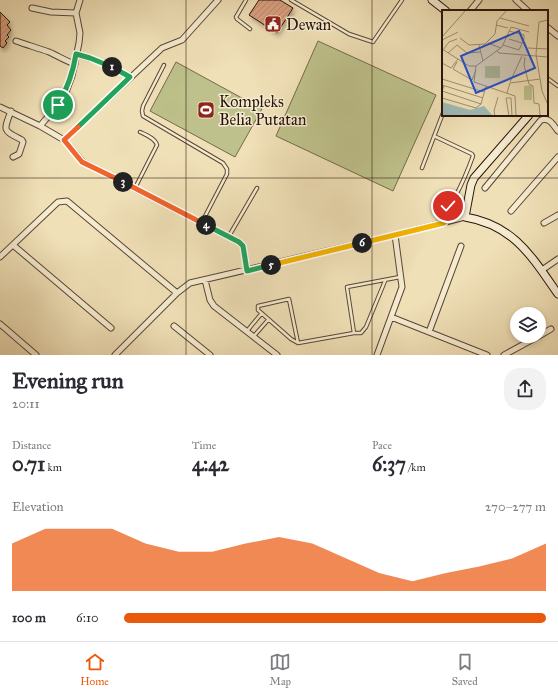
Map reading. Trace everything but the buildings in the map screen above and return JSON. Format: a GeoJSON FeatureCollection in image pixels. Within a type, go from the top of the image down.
{"type":"FeatureCollection","features":[{"type":"Feature","properties":{"kind":"street"},"geometry":{"type":"LineString","coordinates":[[40,126],[58,105],[66,92],[75,64],[80,33],[76,13],[80,0]]}},
{"type":"Feature","properties":{"kind":"street"},"geometry":{"type":"LineString","coordinates":[[64,140],[162,48],[182,40],[218,0]]}},
{"type":"Feature","properties":{"kind":"street"},"geometry":{"type":"LineString","coordinates":[[432,0],[445,10]]}},
{"type":"Feature","properties":{"kind":"street"},"geometry":{"type":"LineString","coordinates":[[471,10],[479,0]]}},
{"type":"Feature","properties":{"kind":"street"},"geometry":{"type":"LineString","coordinates":[[516,0],[527,10]]}},
{"type":"Feature","properties":{"kind":"street"},"geometry":{"type":"LineString","coordinates":[[32,8],[51,12],[76,13]]}},
{"type":"Feature","properties":{"kind":"street"},"geometry":{"type":"LineString","coordinates":[[548,28],[558,36]]}},
{"type":"Feature","properties":{"kind":"street"},"geometry":{"type":"LineString","coordinates":[[16,41],[39,48],[58,58],[75,64]]}},
{"type":"Feature","properties":{"kind":"street"},"geometry":{"type":"LineString","coordinates":[[76,54],[104,63],[130,77]]}},
{"type":"Feature","properties":{"kind":"street"},"geometry":{"type":"LineString","coordinates":[[0,107],[11,111],[64,140],[82,162],[239,242],[243,246],[247,271]]}},
{"type":"Feature","properties":{"kind":"street"},"geometry":{"type":"LineString","coordinates":[[11,111],[5,127],[6,130],[8,133],[22,140],[23,142],[19,154],[13,157]]}},
{"type":"Feature","properties":{"kind":"street"},"geometry":{"type":"LineString","coordinates":[[465,218],[471,185],[474,178],[528,116]]}},
{"type":"Feature","properties":{"kind":"street"},"geometry":{"type":"LineString","coordinates":[[485,188],[541,120],[545,118],[549,120],[558,131]]}},
{"type":"Feature","properties":{"kind":"street"},"geometry":{"type":"LineString","coordinates":[[511,211],[558,157]]}},
{"type":"Feature","properties":{"kind":"street"},"geometry":{"type":"LineString","coordinates":[[0,257],[58,202],[67,201],[177,293]]}},
{"type":"Feature","properties":{"kind":"street"},"geometry":{"type":"LineString","coordinates":[[544,223],[558,215]]}},
{"type":"Feature","properties":{"kind":"street"},"geometry":{"type":"LineString","coordinates":[[115,355],[177,293],[190,283],[247,271],[465,218],[477,219],[495,226],[522,245],[542,270],[558,294]]}},
{"type":"Feature","properties":{"kind":"street"},"geometry":{"type":"LineString","coordinates":[[377,355],[402,287],[395,236]]}},
{"type":"Feature","properties":{"kind":"street"},"geometry":{"type":"LineString","coordinates":[[13,245],[111,328]]}},
{"type":"Feature","properties":{"kind":"street"},"geometry":{"type":"LineString","coordinates":[[429,332],[461,246]]}},
{"type":"Feature","properties":{"kind":"street"},"geometry":{"type":"LineString","coordinates":[[542,270],[558,258]]}},
{"type":"Feature","properties":{"kind":"street"},"geometry":{"type":"LineString","coordinates":[[205,280],[210,300],[214,306],[277,355]]}},
{"type":"Feature","properties":{"kind":"street"},"geometry":{"type":"LineString","coordinates":[[391,317],[487,355]]}},
{"type":"Feature","properties":{"kind":"street"},"geometry":{"type":"LineString","coordinates":[[0,324],[36,355]]}},
{"type":"Feature","properties":{"kind":"street"},"geometry":{"type":"LineString","coordinates":[[174,326],[210,355]]}},
{"type":"Feature","properties":{"kind":"street"},"geometry":{"type":"LineString","coordinates":[[546,332],[551,329]]}},
{"type":"Feature","properties":{"kind":"street"},"geometry":{"type":"LineString","coordinates":[[504,355],[526,343]]}},
{"type":"Feature","properties":{"kind":"lane"},"geometry":{"type":"LineString","coordinates":[[246,0],[236,16],[237,19],[250,29]]}},
{"type":"Feature","properties":{"kind":"lane"},"geometry":{"type":"LineString","coordinates":[[291,0],[349,34],[373,42],[402,0]]}},
{"type":"Feature","properties":{"kind":"lane"},"geometry":{"type":"LineString","coordinates":[[164,65],[143,106],[143,116],[223,163],[227,169],[227,174],[202,223]]}},
{"type":"Feature","properties":{"kind":"lane"},"geometry":{"type":"LineString","coordinates":[[548,79],[558,86]]}},
{"type":"Feature","properties":{"kind":"lane"},"geometry":{"type":"LineString","coordinates":[[422,168],[442,116]]}},
{"type":"Feature","properties":{"kind":"lane"},"geometry":{"type":"LineString","coordinates":[[135,188],[157,145],[156,141],[140,132]]}},
{"type":"Feature","properties":{"kind":"lane"},"geometry":{"type":"LineString","coordinates":[[434,136],[472,154],[473,156],[454,199],[446,210],[444,223]]}},
{"type":"Feature","properties":{"kind":"lane"},"geometry":{"type":"LineString","coordinates":[[229,237],[256,188]]}},
{"type":"Feature","properties":{"kind":"lane"},"geometry":{"type":"LineString","coordinates":[[354,333],[347,287],[386,281],[400,277]]}},
{"type":"Feature","properties":{"kind":"lane"},"geometry":{"type":"LineString","coordinates":[[298,343],[289,299],[258,306],[258,310],[261,314],[298,343],[361,333],[366,327],[386,281]]}},
{"type":"Feature","properties":{"kind":"lane"},"geometry":{"type":"LineString","coordinates":[[247,331],[261,314]]}},
{"type":"Feature","properties":{"kind":"lane"},"geometry":{"type":"LineString","coordinates":[[254,336],[268,320]]}},
{"type":"Feature","properties":{"kind":"green space"},"geometry":{"type":"Polygon","coordinates":[[[318,41],[436,95],[393,191],[276,136],[318,41]]]}},
{"type":"Feature","properties":{"kind":"green space","name":"Kompleks Belia Putatan"},"geometry":{"type":"Polygon","coordinates":[[[176,62],[262,109],[235,157],[150,111],[176,62]]]}},
{"type":"Feature","properties":{"kind":"place","name":"Dewan"},"geometry":{"type":"Point","coordinates":[273,24]}},
{"type":"Feature","properties":{"kind":"place","name":"Kompleks Belia Putatan"},"geometry":{"type":"Point","coordinates":[206,110]}},
{"type":"Feature","properties":{"kind":"route"},"geometry":{"type":"LineString","coordinates":[[58,105],[66,92],[72,76],[76,54],[104,63],[130,77],[64,140],[82,162],[239,242],[243,246],[247,271],[444,223],[444,214],[448,206]]}}]}
